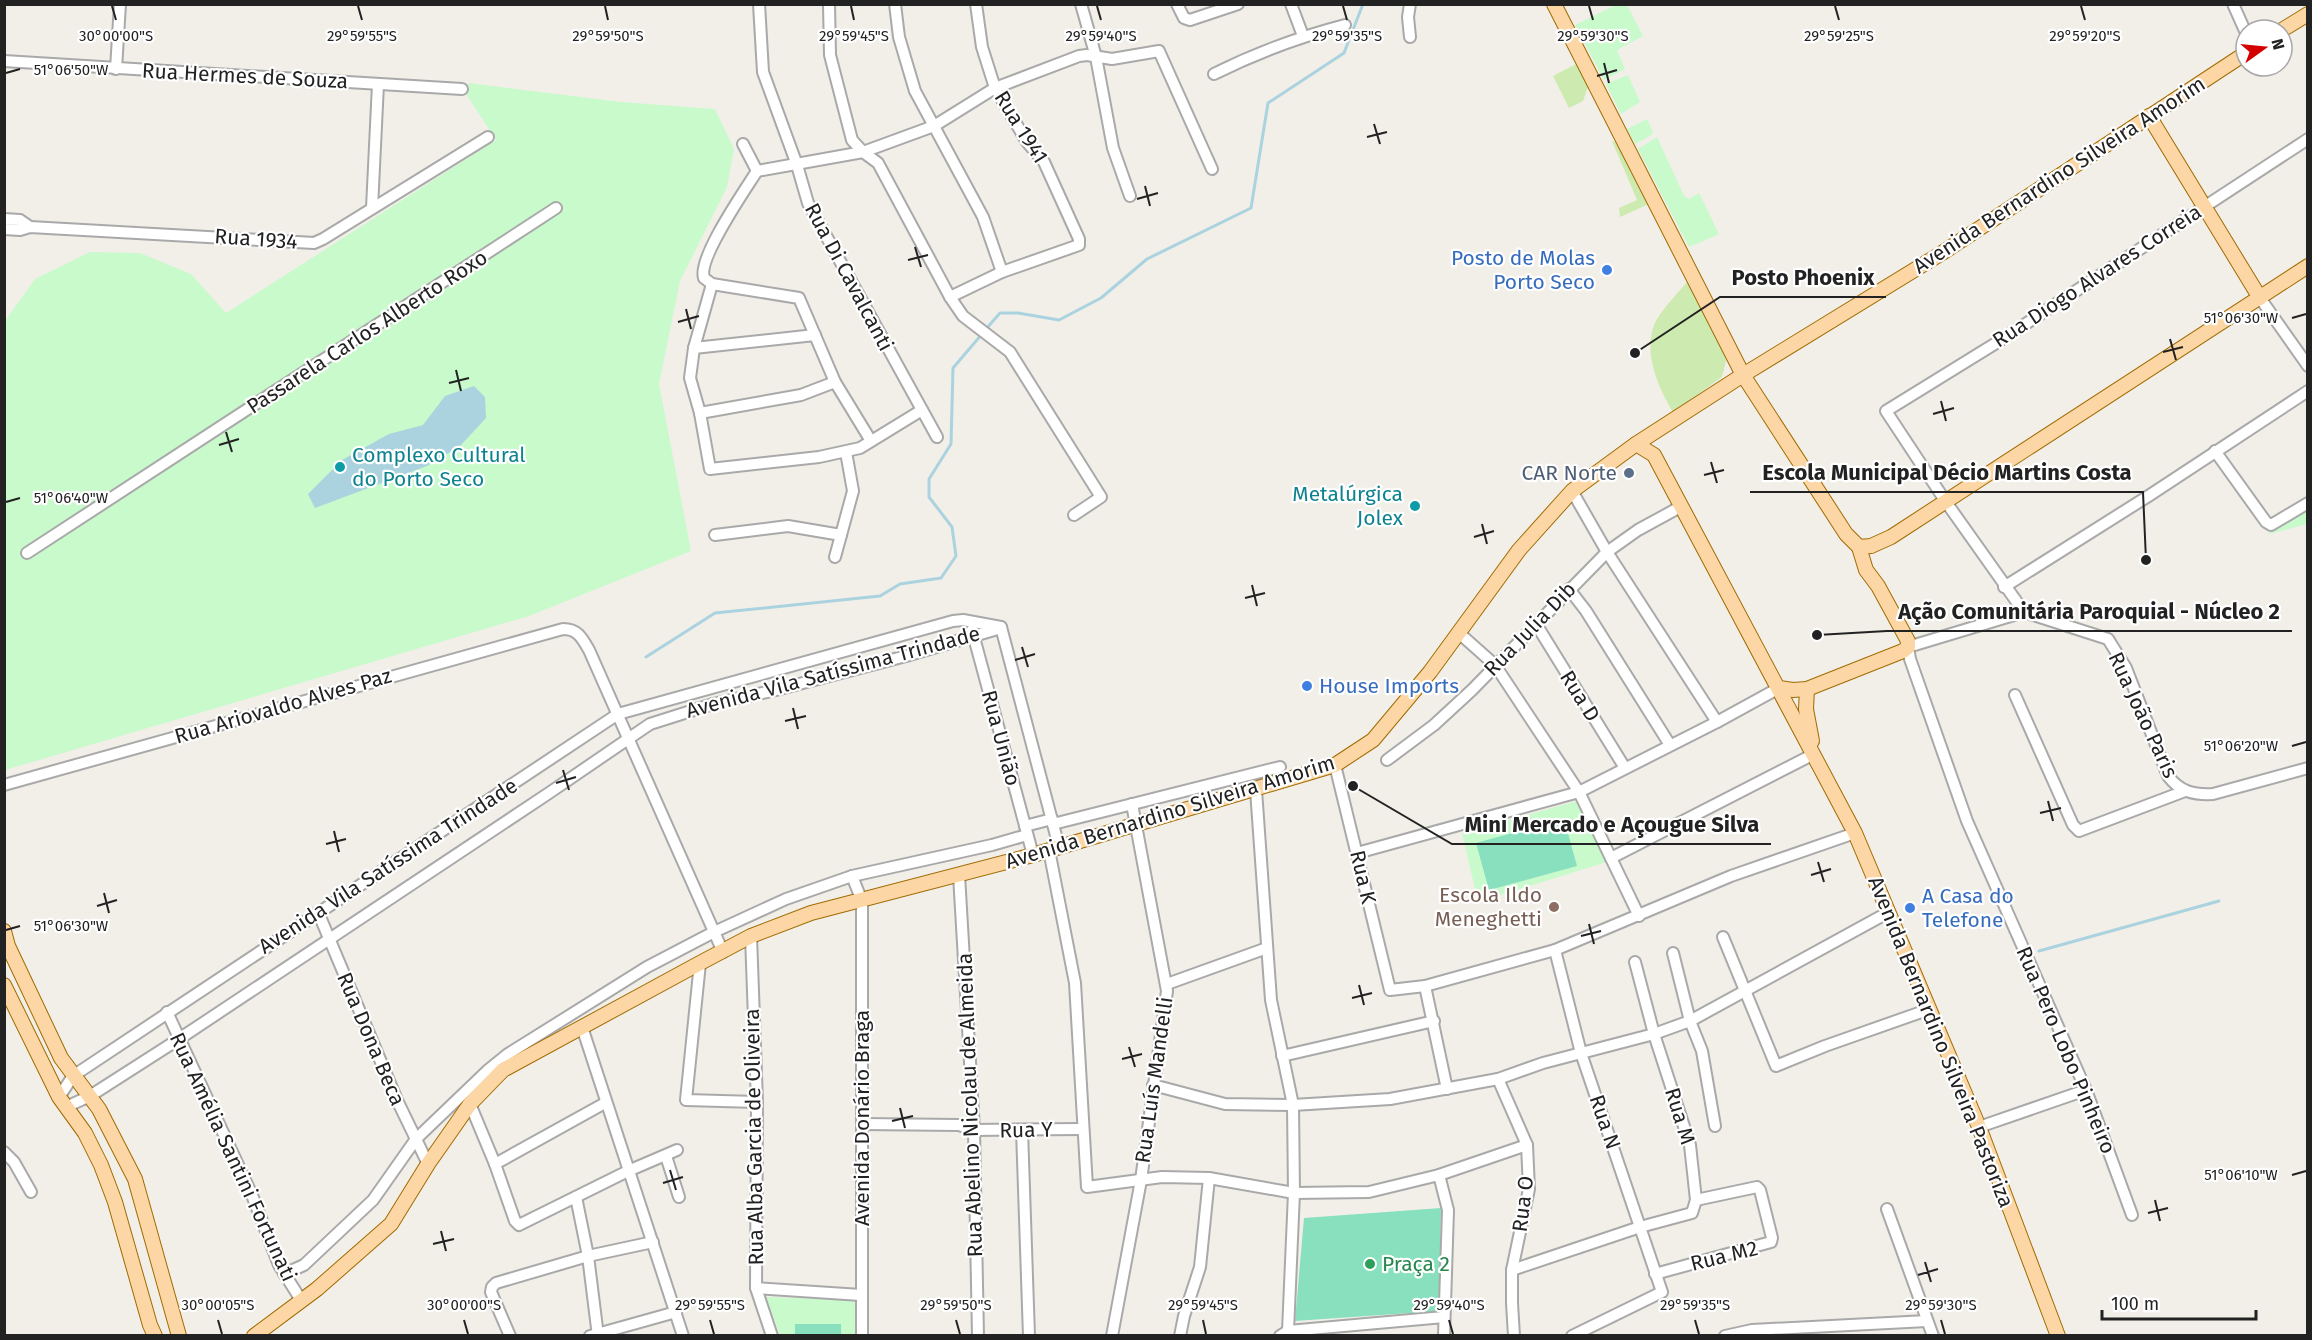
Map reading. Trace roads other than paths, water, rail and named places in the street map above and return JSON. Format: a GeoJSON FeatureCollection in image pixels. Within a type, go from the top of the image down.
{"type":"FeatureCollection","features":[{"type":"Feature","properties":{"kind":"main road","name":"Rua Pero Lobo Pinheiro"},"geometry":{"type":"LineString","coordinates":[[1554,4],[1743,375],[1846,534],[1865,546],[1866,570],[1878,586],[1906,636],[1908,647]]}},
{"type":"Feature","properties":{"kind":"main road"},"geometry":{"type":"LineString","coordinates":[[2294,22],[2307,14]]}},
{"type":"Feature","properties":{"kind":"main road","name":"Avenida Bernardino Silveira Amorim"},"geometry":{"type":"LineString","coordinates":[[254,1335],[317,1289],[391,1224],[428,1164],[470,1104],[503,1070],[751,936],[811,914],[1033,855],[1335,765],[1373,740],[1424,680],[1519,550],[1572,491],[1636,444],[1743,375],[1942,253],[2234,61]]}},
{"type":"Feature","properties":{"kind":"main road"},"geometry":{"type":"LineString","coordinates":[[2149,116],[2260,298]]}},
{"type":"Feature","properties":{"kind":"main road"},"geometry":{"type":"LineString","coordinates":[[1865,546],[1891,537],[2307,266]]}},
{"type":"Feature","properties":{"kind":"main road"},"geometry":{"type":"LineString","coordinates":[[1636,444],[1654,455],[1662,428]]}},
{"type":"Feature","properties":{"kind":"main road","name":"Avenida Bernardino Silveira Pastoriza"},"geometry":{"type":"LineString","coordinates":[[1654,455],[1855,833],[1979,1126],[2058,1335]]}},
{"type":"Feature","properties":{"kind":"main road"},"geometry":{"type":"LineString","coordinates":[[1779,688],[1807,689],[1908,647]]}},
{"type":"Feature","properties":{"kind":"main road","name":"Avenida Bernardino Silveira Pastoriza"},"geometry":{"type":"LineString","coordinates":[[1807,689],[1806,709],[1814,754]]}},
{"type":"Feature","properties":{"kind":"main road"},"geometry":{"type":"LineString","coordinates":[[4,931],[8,946],[61,1058],[90,1096],[110,1128],[135,1179],[179,1335]]}},
{"type":"Feature","properties":{"kind":"main road"},"geometry":{"type":"LineString","coordinates":[[4,985],[62,1102],[85,1133],[109,1184],[153,1332]]}},
{"type":"Feature","properties":{"kind":"street"},"geometry":{"type":"LineString","coordinates":[[116,69],[120,4]]}},
{"type":"Feature","properties":{"kind":"street","name":"Rua Di Cavalcanti"},"geometry":{"type":"LineString","coordinates":[[759,4],[763,72],[797,165],[808,203],[937,437]]}},
{"type":"Feature","properties":{"kind":"street"},"geometry":{"type":"LineString","coordinates":[[829,4],[830,55],[852,140],[878,163],[950,297],[963,316],[1010,352],[1101,497],[1074,514]]}},
{"type":"Feature","properties":{"kind":"street"},"geometry":{"type":"LineString","coordinates":[[895,4],[899,37],[915,91],[983,217],[1002,272],[950,297]]}},
{"type":"Feature","properties":{"kind":"street","name":"Rua 1941"},"geometry":{"type":"LineString","coordinates":[[976,4],[982,46],[995,88],[1028,142],[1044,162],[1079,245],[1002,272]]}},
{"type":"Feature","properties":{"kind":"street"},"geometry":{"type":"LineString","coordinates":[[1081,4],[1096,57],[1113,148],[1130,196]]}},
{"type":"Feature","properties":{"kind":"street"},"geometry":{"type":"LineString","coordinates":[[1177,4],[1184,18],[1190,20],[1238,4]]}},
{"type":"Feature","properties":{"kind":"street"},"geometry":{"type":"LineString","coordinates":[[1291,4],[1303,36]]}},
{"type":"Feature","properties":{"kind":"street"},"geometry":{"type":"LineString","coordinates":[[1410,4],[1408,17],[1410,37]]}},
{"type":"Feature","properties":{"kind":"street"},"geometry":{"type":"LineString","coordinates":[[2233,4],[2239,18]]}},
{"type":"Feature","properties":{"kind":"street"},"geometry":{"type":"LineString","coordinates":[[1214,74],[1248,57],[1303,36],[1345,25]]}},
{"type":"Feature","properties":{"kind":"street"},"geometry":{"type":"LineString","coordinates":[[922,410],[860,448],[846,452],[710,469],[700,413],[690,378],[708,281],[702,268],[726,220],[757,171],[863,152],[934,126],[995,88],[1079,56],[1112,59],[1159,51],[1212,169]]}},
{"type":"Feature","properties":{"kind":"street","name":"Rua Hermes de Souza"},"geometry":{"type":"LineString","coordinates":[[4,61],[462,89]]}},
{"type":"Feature","properties":{"kind":"street","name":"Rua Hermes de Souza"},"geometry":{"type":"LineString","coordinates":[[372,208],[378,84]]}},
{"type":"Feature","properties":{"kind":"street","name":"Rua 1934"},"geometry":{"type":"LineString","coordinates":[[4,230],[20,230],[30,227],[314,243],[488,137]]}},
{"type":"Feature","properties":{"kind":"street","name":"Rua Diogo Alvares Correia"},"geometry":{"type":"LineString","coordinates":[[1946,502],[1886,411],[2001,340],[2307,139]]}},
{"type":"Feature","properties":{"kind":"street"},"geometry":{"type":"LineString","coordinates":[[743,144],[757,171]]}},
{"type":"Feature","properties":{"kind":"street","name":"Passarela Carlos Alberto Roxo"},"geometry":{"type":"LineString","coordinates":[[27,553],[556,208]]}},
{"type":"Feature","properties":{"kind":"street","name":"Rua 1934"},"geometry":{"type":"LineString","coordinates":[[4,219],[20,220],[30,227]]}},
{"type":"Feature","properties":{"kind":"street"},"geometry":{"type":"LineString","coordinates":[[708,281],[799,298],[835,382],[871,441]]}},
{"type":"Feature","properties":{"kind":"street"},"geometry":{"type":"LineString","coordinates":[[2260,298],[2307,366]]}},
{"type":"Feature","properties":{"kind":"street"},"geometry":{"type":"LineString","coordinates":[[694,348],[815,334]]}},
{"type":"Feature","properties":{"kind":"street"},"geometry":{"type":"LineString","coordinates":[[700,413],[801,395],[835,382]]}},
{"type":"Feature","properties":{"kind":"street"},"geometry":{"type":"LineString","coordinates":[[2004,587],[2150,495],[2307,391]]}},
{"type":"Feature","properties":{"kind":"street"},"geometry":{"type":"LineString","coordinates":[[2215,451],[2266,522],[2271,525],[2307,503]]}},
{"type":"Feature","properties":{"kind":"street"},"geometry":{"type":"LineString","coordinates":[[835,557],[853,491],[846,452]]}},
{"type":"Feature","properties":{"kind":"street"},"geometry":{"type":"LineString","coordinates":[[1572,491],[1607,552],[1717,722]]}},
{"type":"Feature","properties":{"kind":"street"},"geometry":{"type":"LineString","coordinates":[[1908,647],[2024,612],[2004,587],[1946,502]]}},
{"type":"Feature","properties":{"kind":"street","name":"Rua Julia Dib"},"geometry":{"type":"LineString","coordinates":[[1387,760],[1434,725],[1607,552],[1638,530],[1680,507]]}},
{"type":"Feature","properties":{"kind":"street"},"geometry":{"type":"LineString","coordinates":[[715,535],[788,526],[841,535]]}},
{"type":"Feature","properties":{"kind":"street"},"geometry":{"type":"LineString","coordinates":[[1569,589],[1586,611],[1670,745]]}},
{"type":"Feature","properties":{"kind":"street","name":"Rua João Paris"},"geometry":{"type":"LineString","coordinates":[[2024,612],[2108,639],[2126,668],[2168,776],[2176,786],[2185,791],[2199,795],[2213,794],[2307,768]]}},
{"type":"Feature","properties":{"kind":"street","name":"Avenida Vila Satíssima Trindade"},"geometry":{"type":"LineString","coordinates":[[62,1102],[73,1076],[618,714],[952,621],[969,621],[1001,627]]}},
{"type":"Feature","properties":{"kind":"street","name":"Rua União"},"geometry":{"type":"LineString","coordinates":[[969,621],[1033,855]]}},
{"type":"Feature","properties":{"kind":"street","name":"Rua D"},"geometry":{"type":"LineString","coordinates":[[1536,624],[1625,768]]}},
{"type":"Feature","properties":{"kind":"street","name":"Avenida Vila Satíssima Trindade"},"geometry":{"type":"LineString","coordinates":[[62,1102],[90,1096],[179,1039],[650,724],[670,716],[906,656],[1001,627]]}},
{"type":"Feature","properties":{"kind":"street","name":"Rua União"},"geometry":{"type":"LineString","coordinates":[[1001,627],[1053,822],[1054,849],[1075,983],[1088,1187],[1141,1180]]}},
{"type":"Feature","properties":{"kind":"street","name":"Rua Ariovaldo Alves Paz"},"geometry":{"type":"LineString","coordinates":[[4,785],[563,629],[577,632],[583,640],[618,714]]}},
{"type":"Feature","properties":{"kind":"street"},"geometry":{"type":"LineString","coordinates":[[1459,633],[1495,665],[1579,792],[1640,916]]}},
{"type":"Feature","properties":{"kind":"street","name":"Rua Pero Lobo Pinheiro"},"geometry":{"type":"LineString","coordinates":[[1908,647],[1910,659],[1967,821],[2086,1090],[2132,1215]]}},
{"type":"Feature","properties":{"kind":"street"},"geometry":{"type":"LineString","coordinates":[[1357,853],[1579,792],[1779,688]]}},
{"type":"Feature","properties":{"kind":"street"},"geometry":{"type":"LineString","coordinates":[[2015,695],[2073,825],[2079,831],[2185,791]]}},
{"type":"Feature","properties":{"kind":"street"},"geometry":{"type":"LineString","coordinates":[[618,714],[723,952]]}},
{"type":"Feature","properties":{"kind":"street"},"geometry":{"type":"LineString","coordinates":[[1611,858],[1814,754]]}},
{"type":"Feature","properties":{"kind":"street","name":"Rua K"},"geometry":{"type":"LineString","coordinates":[[1335,765],[1390,990],[1425,986]]}},
{"type":"Feature","properties":{"kind":"street"},"geometry":{"type":"LineString","coordinates":[[284,1274],[304,1265],[373,1200],[416,1139],[460,1095],[508,1054],[647,967],[714,932],[786,899],[852,876],[992,845],[1026,830],[1053,822],[1280,767]]}},
{"type":"Feature","properties":{"kind":"street"},"geometry":{"type":"LineString","coordinates":[[1256,790],[1271,1000],[1293,1105],[1294,1193],[1284,1333],[1444,1317]]}},
{"type":"Feature","properties":{"kind":"street","name":"Rua Luís Mandelli"},"geometry":{"type":"LineString","coordinates":[[1112,1335],[1141,1180],[1167,984],[1132,804]]}},
{"type":"Feature","properties":{"kind":"street"},"geometry":{"type":"LineString","coordinates":[[1447,1089],[1425,986],[1555,950],[1731,876],[1855,833]]}},
{"type":"Feature","properties":{"kind":"street","name":"Rua Abelino Nicolau de Almeida"},"geometry":{"type":"LineString","coordinates":[[959,875],[974,1130],[978,1335]]}},
{"type":"Feature","properties":{"kind":"street"},"geometry":{"type":"LineString","coordinates":[[852,876],[862,901]]}},
{"type":"Feature","properties":{"kind":"street","name":"Avenida Donário Braga"},"geometry":{"type":"LineString","coordinates":[[862,901],[862,1335]]}},
{"type":"Feature","properties":{"kind":"street","name":"Rua Dona Beca"},"geometry":{"type":"LineString","coordinates":[[318,912],[397,1100],[428,1164]]}},
{"type":"Feature","properties":{"kind":"street"},"geometry":{"type":"LineString","coordinates":[[1153,1084],[1225,1104],[1293,1105],[1390,1099],[1498,1079],[1543,1063],[1654,1034],[1690,1021],[1889,912]]}},
{"type":"Feature","properties":{"kind":"street","name":"Rua Alba Garcia de Oliveira"},"geometry":{"type":"LineString","coordinates":[[751,936],[757,1102],[756,1288],[772,1335]]}},
{"type":"Feature","properties":{"kind":"street"},"geometry":{"type":"LineString","coordinates":[[1723,937],[1776,1066],[1930,1009]]}},
{"type":"Feature","properties":{"kind":"street"},"geometry":{"type":"LineString","coordinates":[[1167,984],[1267,948]]}},
{"type":"Feature","properties":{"kind":"street","name":"Rua N"},"geometry":{"type":"LineString","coordinates":[[1555,950],[1581,1053],[1662,1292],[1572,1335]]}},
{"type":"Feature","properties":{"kind":"street"},"geometry":{"type":"LineString","coordinates":[[1673,953],[1690,1021],[1702,1051],[1715,1126]]}},
{"type":"Feature","properties":{"kind":"street","name":"Rua M"},"geometry":{"type":"LineString","coordinates":[[1635,962],[1654,1034],[1690,1145],[1696,1200]]}},
{"type":"Feature","properties":{"kind":"street"},"geometry":{"type":"LineString","coordinates":[[700,963],[686,1100],[757,1102]]}},
{"type":"Feature","properties":{"kind":"street","name":"Rua Amélia Santini Fortunati"},"geometry":{"type":"LineString","coordinates":[[167,1012],[252,1195],[279,1265],[302,1300]]}},
{"type":"Feature","properties":{"kind":"street"},"geometry":{"type":"LineString","coordinates":[[1282,1056],[1434,1021]]}},
{"type":"Feature","properties":{"kind":"street"},"geometry":{"type":"LineString","coordinates":[[582,1027],[683,1335]]}},
{"type":"Feature","properties":{"kind":"street","name":"Rua O"},"geometry":{"type":"LineString","coordinates":[[1498,1079],[1527,1145],[1529,1189],[1512,1270],[1514,1335]]}},
{"type":"Feature","properties":{"kind":"street"},"geometry":{"type":"LineString","coordinates":[[1979,1126],[2086,1090]]}},
{"type":"Feature","properties":{"kind":"street"},"geometry":{"type":"LineString","coordinates":[[495,1164],[606,1103]]}},
{"type":"Feature","properties":{"kind":"street"},"geometry":{"type":"LineString","coordinates":[[470,1104],[515,1221],[519,1225],[628,1171],[677,1150]]}},
{"type":"Feature","properties":{"kind":"street","name":"Rua Y"},"geometry":{"type":"LineString","coordinates":[[862,1124],[959,1125],[974,1130],[1083,1129]]}},
{"type":"Feature","properties":{"kind":"street"},"geometry":{"type":"LineString","coordinates":[[1022,1130],[1029,1335]]}},
{"type":"Feature","properties":{"kind":"street"},"geometry":{"type":"LineString","coordinates":[[1141,1180],[1162,1177],[1209,1178],[1294,1193],[1369,1192],[1439,1175],[1527,1145]]}},
{"type":"Feature","properties":{"kind":"street"},"geometry":{"type":"LineString","coordinates":[[4,1152],[14,1162],[32,1192]]}},
{"type":"Feature","properties":{"kind":"street"},"geometry":{"type":"LineString","coordinates":[[666,1155],[680,1197]]}},
{"type":"Feature","properties":{"kind":"street"},"geometry":{"type":"LineString","coordinates":[[1439,1175],[1448,1210],[1444,1335]]}},
{"type":"Feature","properties":{"kind":"street"},"geometry":{"type":"LineString","coordinates":[[1180,1335],[1200,1267],[1209,1178]]}},
{"type":"Feature","properties":{"kind":"street","name":"Rua M2"},"geometry":{"type":"LineString","coordinates":[[1655,1274],[1771,1242],[1772,1238],[1760,1190],[1757,1187],[1696,1200]]}},
{"type":"Feature","properties":{"kind":"street"},"geometry":{"type":"LineString","coordinates":[[576,1197],[588,1256],[595,1335],[676,1312]]}},
{"type":"Feature","properties":{"kind":"street"},"geometry":{"type":"LineString","coordinates":[[1512,1270],[1692,1212],[1696,1200]]}},
{"type":"Feature","properties":{"kind":"street"},"geometry":{"type":"LineString","coordinates":[[1887,1209],[1933,1335]]}},
{"type":"Feature","properties":{"kind":"street"},"geometry":{"type":"LineString","coordinates":[[510,1335],[492,1292],[492,1287],[496,1283],[588,1256],[653,1242]]}},
{"type":"Feature","properties":{"kind":"street"},"geometry":{"type":"LineString","coordinates":[[756,1288],[861,1295]]}},
{"type":"Feature","properties":{"kind":"street"},"geometry":{"type":"LineString","coordinates":[[1725,1335],[1746,1331],[1927,1321]]}},
{"type":"Feature","properties":{"kind":"water"},"geometry":{"type":"Polygon","coordinates":[[[474,386],[485,397],[486,418],[460,446],[427,466],[315,508],[308,494],[342,460],[389,434],[423,425],[445,396],[474,386]]]}},
{"type":"Feature","properties":{"kind":"waterway"},"geometry":{"type":"LineString","coordinates":[[986,329],[1000,313],[1018,313],[1059,320],[1101,298],[1147,259],[1251,208],[1268,103],[1344,53],[1363,4]]}},
{"type":"Feature","properties":{"kind":"waterway"},"geometry":{"type":"LineString","coordinates":[[646,657],[715,613],[880,596],[900,584],[941,578],[956,556],[952,527],[929,497],[929,479],[951,444],[953,368],[982,334]]}},
{"type":"Feature","properties":{"kind":"waterway"},"geometry":{"type":"LineString","coordinates":[[2039,951],[2219,901]]}},
{"type":"Feature","properties":{"kind":"place","name":"Posto de Molas Porto Seco"},"geometry":{"type":"Point","coordinates":[1607,270]}},
{"type":"Feature","properties":{"kind":"place","name":"Posto Phoenix"},"geometry":{"type":"Point","coordinates":[1635,353]}},
{"type":"Feature","properties":{"kind":"place","name":"Complexo Cultural do Porto Seco"},"geometry":{"type":"Point","coordinates":[340,467]}},
{"type":"Feature","properties":{"kind":"place","name":"CAR Norte"},"geometry":{"type":"Point","coordinates":[1629,473]}},
{"type":"Feature","properties":{"kind":"place","name":"Metalúrgica Jolex"},"geometry":{"type":"Point","coordinates":[1415,506]}},
{"type":"Feature","properties":{"kind":"place","name":"Escola Municipal Décio Martins Costa"},"geometry":{"type":"Point","coordinates":[2146,560]}},
{"type":"Feature","properties":{"kind":"place","name":"Ação Comunitária Paroquial - Núcleo 2"},"geometry":{"type":"Point","coordinates":[1817,635]}},
{"type":"Feature","properties":{"kind":"place","name":"House Imports"},"geometry":{"type":"Point","coordinates":[1307,686]}},
{"type":"Feature","properties":{"kind":"place","name":"Mini Mercado e Açougue Silva"},"geometry":{"type":"Point","coordinates":[1353,786]}},
{"type":"Feature","properties":{"kind":"place","name":"Escola Ildo Meneghetti"},"geometry":{"type":"Point","coordinates":[1554,907]}},
{"type":"Feature","properties":{"kind":"place","name":"A Casa do Telefone"},"geometry":{"type":"Point","coordinates":[1910,908]}},
{"type":"Feature","properties":{"kind":"place","name":"Praça 2"},"geometry":{"type":"Point","coordinates":[1370,1264]}}]}
